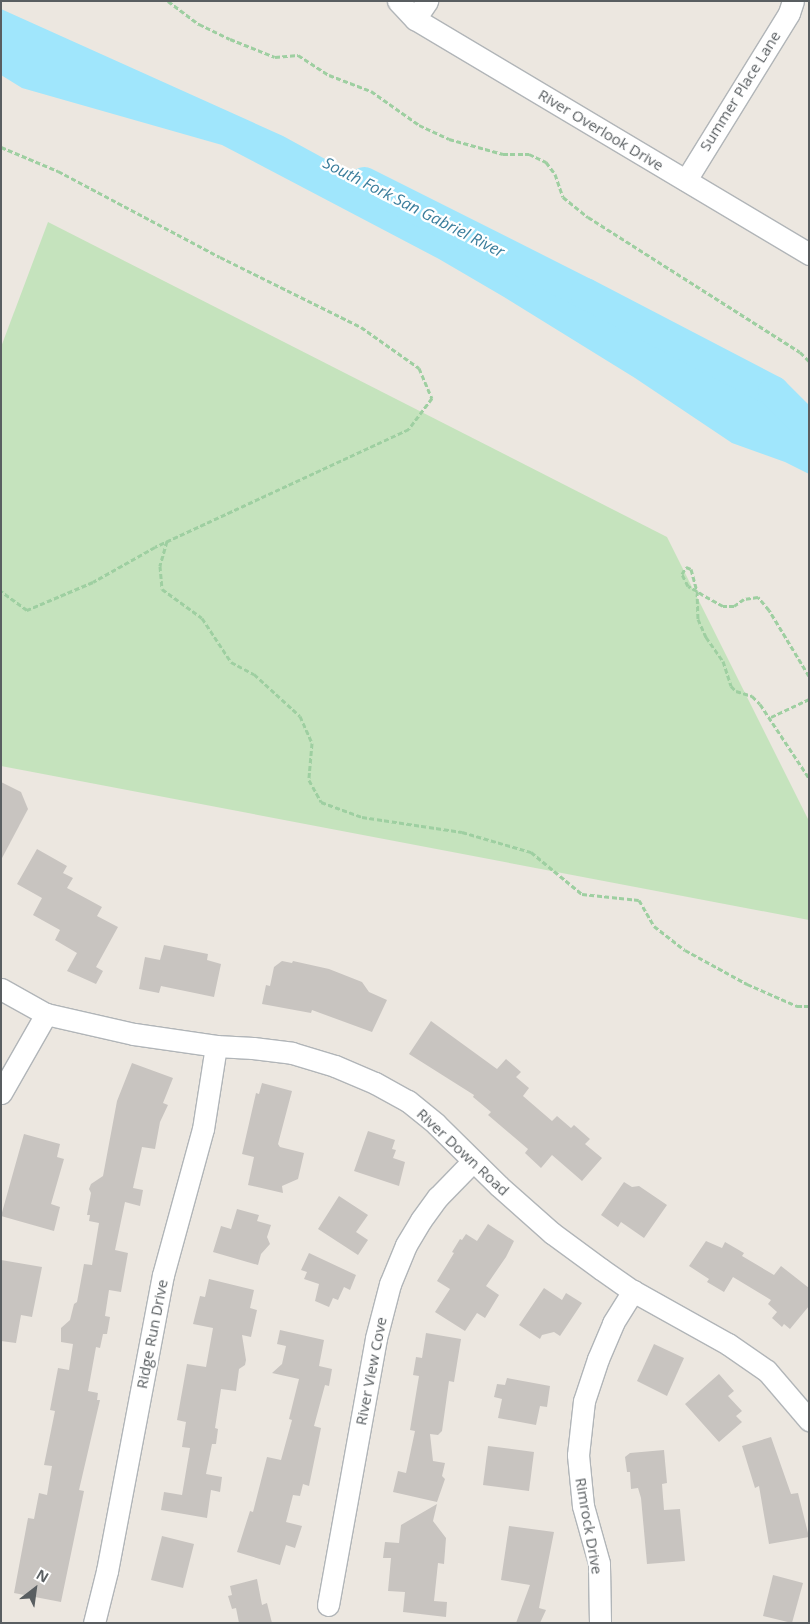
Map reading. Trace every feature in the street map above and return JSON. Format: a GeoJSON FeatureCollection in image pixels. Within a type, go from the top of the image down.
{"type":"FeatureCollection","features":[{"type":"Feature","properties":{"kind":"street","name":"River Overlook Drive"},"geometry":{"type":"LineString","coordinates":[[398,1],[415,19],[809,254]]}},
{"type":"Feature","properties":{"kind":"street"},"geometry":{"type":"LineString","coordinates":[[415,19],[427,1]]}},
{"type":"Feature","properties":{"kind":"street","name":"Summer Place Lane"},"geometry":{"type":"LineString","coordinates":[[686,180],[789,13],[793,1]]}},
{"type":"Feature","properties":{"kind":"street","name":"River Down Road"},"geometry":{"type":"LineString","coordinates":[[1,989],[46,1014],[103,1028],[216,1046],[292,1053],[335,1066],[374,1083],[415,1107],[436,1124],[473,1161],[552,1233],[633,1291],[728,1344],[767,1371],[809,1420]]}},
{"type":"Feature","properties":{"kind":"street"},"geometry":{"type":"LineString","coordinates":[[1,1093],[46,1014]]}},
{"type":"Feature","properties":{"kind":"street","name":"Ridge Run Drive"},"geometry":{"type":"LineString","coordinates":[[94,1623],[107,1571],[163,1275],[203,1129],[216,1046]]}},
{"type":"Feature","properties":{"kind":"street","name":"River View Cove"},"geometry":{"type":"LineString","coordinates":[[328,1605],[376,1338],[390,1284],[406,1245],[421,1220],[438,1197],[473,1161]]}},
{"type":"Feature","properties":{"kind":"street","name":"Rimrock Drive"},"geometry":{"type":"LineString","coordinates":[[600,1623],[598,1563],[583,1506],[578,1455],[584,1401],[595,1368],[613,1323],[633,1291]]}},
{"type":"Feature","properties":{"kind":"path"},"geometry":{"type":"LineString","coordinates":[[168,1],[199,24],[230,39],[275,57],[298,56],[329,75],[371,91],[419,125],[449,139],[503,154],[529,154],[546,162],[554,174],[563,197],[588,217],[800,352],[809,361]]}},
{"type":"Feature","properties":{"kind":"path"},"geometry":{"type":"LineString","coordinates":[[1,146],[58,171],[220,257],[361,327],[419,368],[432,398],[409,429],[168,540],[93,582],[27,610],[1,591]]}},
{"type":"Feature","properties":{"kind":"path"},"geometry":{"type":"LineString","coordinates":[[168,540],[160,566],[162,589],[202,618],[231,662],[254,674],[300,716],[312,743],[309,780],[321,802],[362,817],[462,832],[531,852],[582,894],[639,900],[654,926],[684,950],[747,984],[797,1006],[809,1006]]}},
{"type":"Feature","properties":{"kind":"path"},"geometry":{"type":"LineString","coordinates":[[809,676],[769,610],[758,597],[744,599],[734,606],[723,606],[697,591],[688,586],[682,574],[686,567],[691,569],[697,591],[698,619],[706,637],[723,661],[731,686],[736,691],[752,696],[771,717],[809,778]]}},
{"type":"Feature","properties":{"kind":"path"},"geometry":{"type":"LineString","coordinates":[[771,717],[809,699]]}},
{"type":"Feature","properties":{"kind":"green space"},"geometry":{"type":"Polygon","coordinates":[[[48,222],[667,537],[809,821],[809,920],[1,766],[1,347],[48,222]]]}},
{"type":"Feature","properties":{"kind":"water"},"geometry":{"type":"Polygon","coordinates":[[[1,9],[283,136],[466,236],[674,341],[773,404],[809,431],[809,474],[785,462],[732,443],[635,378],[439,259],[222,145],[22,88],[1,75],[1,9]]]}},
{"type":"Feature","properties":{"kind":"building"},"geometry":{"type":"Polygon","coordinates":[[[1,782],[21,792],[28,809],[1,860],[1,782]]]}},
{"type":"Feature","properties":{"kind":"building"},"geometry":{"type":"Polygon","coordinates":[[[37,849],[67,866],[63,873],[73,878],[67,888],[102,907],[97,916],[118,927],[96,967],[103,971],[96,984],[67,971],[77,953],[55,940],[60,930],[33,915],[42,898],[17,884],[37,849]]]}},
{"type":"Feature","properties":{"kind":"building"},"geometry":{"type":"Polygon","coordinates":[[[164,945],[208,954],[207,960],[221,964],[214,997],[161,986],[159,993],[139,989],[145,957],[160,960],[164,945]]]}},
{"type":"Feature","properties":{"kind":"building"},"geometry":{"type":"Polygon","coordinates":[[[282,961],[292,963],[293,961],[329,969],[362,982],[369,992],[387,1000],[372,1032],[312,1010],[311,1013],[262,1004],[266,985],[270,986],[274,967],[282,961]]]}},
{"type":"Feature","properties":{"kind":"building"},"geometry":{"type":"Polygon","coordinates":[[[431,1021],[497,1069],[506,1059],[521,1072],[516,1077],[529,1088],[523,1096],[552,1121],[557,1116],[571,1128],[574,1125],[590,1139],[585,1144],[602,1158],[582,1181],[552,1155],[541,1168],[525,1153],[528,1149],[488,1115],[491,1112],[473,1097],[474,1095],[409,1054],[431,1021]]]}},
{"type":"Feature","properties":{"kind":"building"},"geometry":{"type":"Polygon","coordinates":[[[132,1063],[173,1078],[163,1103],[168,1105],[160,1122],[155,1149],[142,1147],[133,1188],[143,1190],[140,1206],[125,1202],[115,1250],[128,1253],[121,1292],[109,1290],[105,1316],[110,1317],[107,1334],[103,1334],[100,1348],[96,1347],[88,1391],[98,1393],[97,1400],[100,1400],[79,1490],[84,1491],[61,1602],[14,1593],[28,1518],[34,1519],[39,1493],[47,1495],[52,1466],[44,1465],[55,1411],[50,1410],[58,1368],[69,1370],[73,1344],[61,1342],[61,1328],[70,1320],[74,1304],[77,1302],[84,1264],[92,1265],[99,1223],[89,1221],[90,1215],[87,1215],[91,1193],[89,1189],[91,1184],[103,1176],[117,1101],[132,1063]]]}},
{"type":"Feature","properties":{"kind":"building"},"geometry":{"type":"Polygon","coordinates":[[[262,1083],[292,1091],[278,1144],[280,1147],[304,1153],[298,1179],[282,1186],[283,1193],[248,1185],[254,1157],[242,1154],[256,1093],[259,1094],[262,1083]]]}},
{"type":"Feature","properties":{"kind":"building"},"geometry":{"type":"Polygon","coordinates":[[[368,1131],[395,1140],[392,1149],[396,1150],[393,1158],[405,1162],[399,1186],[354,1171],[368,1131]]]}},
{"type":"Feature","properties":{"kind":"building"},"geometry":{"type":"Polygon","coordinates":[[[24,1134],[60,1144],[57,1157],[64,1159],[51,1204],[60,1207],[54,1231],[1,1216],[24,1134]]]}},
{"type":"Feature","properties":{"kind":"building"},"geometry":{"type":"Polygon","coordinates":[[[624,1182],[632,1187],[639,1186],[667,1205],[644,1238],[621,1222],[618,1227],[601,1215],[624,1182]]]}},
{"type":"Feature","properties":{"kind":"building"},"geometry":{"type":"Polygon","coordinates":[[[339,1196],[368,1215],[356,1232],[368,1240],[358,1255],[318,1229],[339,1196]]]}},
{"type":"Feature","properties":{"kind":"building"},"geometry":{"type":"Polygon","coordinates":[[[237,1209],[259,1215],[257,1221],[271,1225],[267,1237],[270,1244],[261,1254],[258,1265],[213,1252],[221,1226],[231,1229],[237,1209]]]}},
{"type":"Feature","properties":{"kind":"building"},"geometry":{"type":"Polygon","coordinates":[[[488,1224],[514,1241],[506,1257],[486,1286],[499,1295],[485,1318],[477,1313],[465,1331],[435,1312],[450,1289],[437,1281],[460,1239],[462,1240],[466,1234],[477,1241],[488,1224]]]}},
{"type":"Feature","properties":{"kind":"building"},"geometry":{"type":"Polygon","coordinates":[[[706,1241],[722,1248],[725,1242],[744,1253],[742,1256],[774,1275],[781,1266],[809,1288],[809,1306],[790,1329],[784,1324],[782,1327],[772,1318],[777,1312],[768,1304],[771,1300],[733,1277],[724,1292],[707,1282],[709,1279],[689,1266],[706,1241]]]}},
{"type":"Feature","properties":{"kind":"building"},"geometry":{"type":"Polygon","coordinates":[[[309,1253],[356,1275],[350,1290],[344,1287],[338,1300],[333,1298],[329,1307],[315,1301],[319,1284],[304,1279],[307,1272],[301,1270],[309,1253]]]}},
{"type":"Feature","properties":{"kind":"building"},"geometry":{"type":"Polygon","coordinates":[[[1,1260],[42,1267],[32,1317],[21,1315],[16,1343],[1,1341],[1,1260]]]}},
{"type":"Feature","properties":{"kind":"building"},"geometry":{"type":"Polygon","coordinates":[[[209,1279],[254,1290],[250,1308],[257,1310],[251,1337],[242,1335],[246,1360],[245,1365],[239,1369],[236,1391],[221,1389],[215,1428],[218,1429],[216,1444],[212,1444],[206,1474],[222,1477],[220,1492],[211,1490],[207,1518],[161,1510],[164,1492],[182,1495],[190,1448],[182,1447],[186,1422],[177,1420],[187,1364],[206,1367],[213,1328],[193,1324],[200,1296],[205,1297],[209,1279]]]}},
{"type":"Feature","properties":{"kind":"building"},"geometry":{"type":"Polygon","coordinates":[[[544,1288],[562,1300],[566,1293],[582,1303],[560,1336],[554,1332],[542,1335],[540,1339],[519,1325],[544,1288]]]}},
{"type":"Feature","properties":{"kind":"building"},"geometry":{"type":"Polygon","coordinates":[[[280,1330],[324,1340],[319,1366],[332,1369],[329,1386],[325,1385],[314,1426],[321,1428],[309,1486],[303,1484],[300,1496],[293,1495],[286,1522],[302,1526],[295,1548],[286,1545],[280,1565],[237,1552],[250,1511],[253,1512],[267,1457],[281,1460],[292,1420],[289,1419],[299,1379],[272,1373],[282,1364],[286,1346],[277,1344],[280,1330]]]}},
{"type":"Feature","properties":{"kind":"building"},"geometry":{"type":"Polygon","coordinates":[[[426,1333],[461,1339],[454,1382],[449,1381],[442,1431],[438,1435],[430,1434],[433,1461],[445,1463],[442,1476],[445,1479],[437,1502],[393,1492],[398,1471],[406,1473],[415,1431],[410,1430],[419,1376],[413,1375],[416,1357],[422,1358],[426,1333]]]}},
{"type":"Feature","properties":{"kind":"building"},"geometry":{"type":"Polygon","coordinates":[[[654,1344],[684,1358],[667,1396],[637,1381],[654,1344]]]}},
{"type":"Feature","properties":{"kind":"building"},"geometry":{"type":"Polygon","coordinates":[[[719,1374],[734,1391],[728,1396],[742,1411],[736,1416],[742,1422],[719,1442],[685,1404],[719,1374]]]}},
{"type":"Feature","properties":{"kind":"building"},"geometry":{"type":"Polygon","coordinates":[[[507,1378],[550,1386],[547,1407],[540,1406],[536,1425],[498,1418],[502,1399],[494,1397],[497,1384],[505,1385],[507,1378]]]}},
{"type":"Feature","properties":{"kind":"building"},"geometry":{"type":"Polygon","coordinates":[[[771,1437],[791,1494],[798,1493],[809,1537],[769,1544],[759,1486],[755,1488],[742,1446],[771,1437]]]}},
{"type":"Feature","properties":{"kind":"building"},"geometry":{"type":"Polygon","coordinates":[[[488,1446],[534,1452],[529,1491],[483,1485],[488,1446]]]}},
{"type":"Feature","properties":{"kind":"building"},"geometry":{"type":"Polygon","coordinates":[[[664,1450],[667,1483],[662,1484],[664,1510],[680,1509],[685,1561],[647,1564],[641,1498],[638,1488],[631,1489],[630,1472],[627,1472],[625,1457],[630,1453],[664,1450]]]}},
{"type":"Feature","properties":{"kind":"building"},"geometry":{"type":"Polygon","coordinates":[[[437,1504],[433,1521],[446,1538],[444,1564],[438,1563],[434,1601],[447,1602],[446,1617],[403,1612],[405,1592],[388,1591],[391,1558],[383,1558],[385,1542],[399,1543],[401,1525],[437,1504]]]}},
{"type":"Feature","properties":{"kind":"building"},"geometry":{"type":"Polygon","coordinates":[[[509,1526],[554,1532],[539,1608],[546,1610],[540,1623],[516,1623],[530,1585],[501,1580],[509,1526]]]}},
{"type":"Feature","properties":{"kind":"building"},"geometry":{"type":"Polygon","coordinates":[[[162,1536],[194,1544],[183,1588],[151,1580],[162,1536]]]}},
{"type":"Feature","properties":{"kind":"building"},"geometry":{"type":"Polygon","coordinates":[[[773,1575],[803,1583],[792,1623],[763,1616],[773,1575]]]}},
{"type":"Feature","properties":{"kind":"building"},"geometry":{"type":"Polygon","coordinates":[[[257,1579],[262,1605],[267,1603],[272,1623],[239,1623],[236,1608],[232,1609],[228,1596],[232,1595],[230,1586],[257,1579]]]}},
{"type":"Feature","properties":{"kind":"waterway","name":"South Fork San Gabriel River"},"geometry":{"type":"LineString","coordinates":[[364,182],[585,293],[773,391],[809,427]]}}]}
